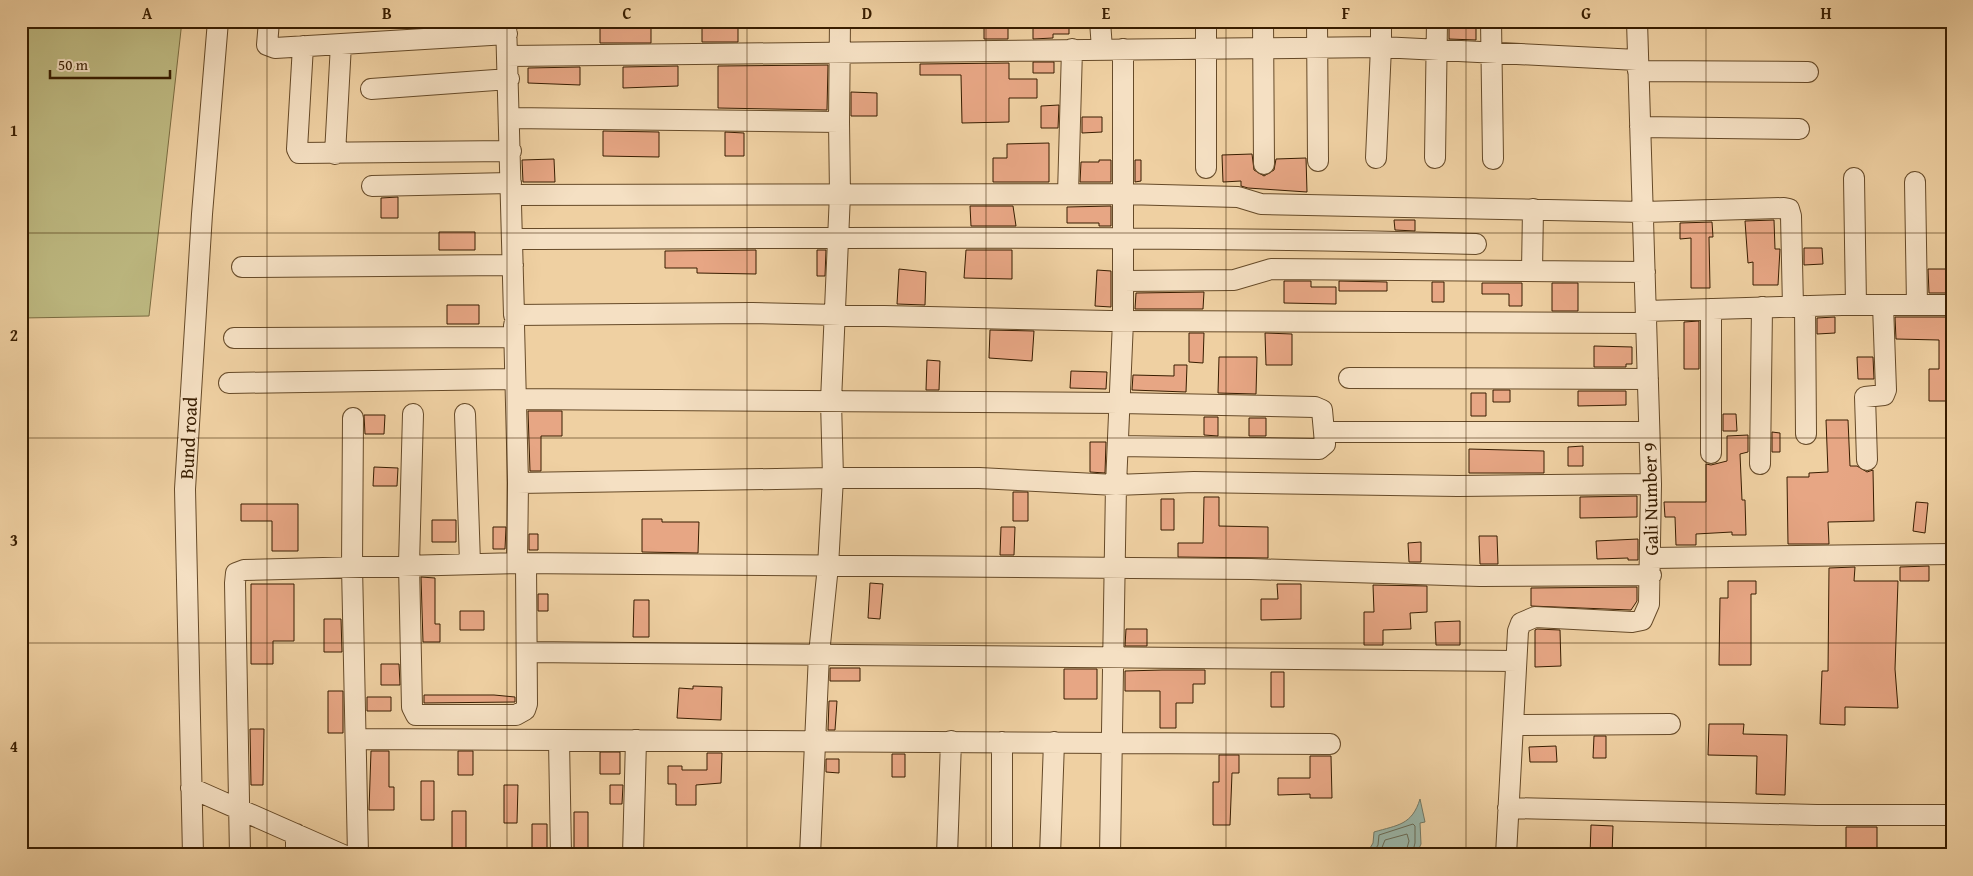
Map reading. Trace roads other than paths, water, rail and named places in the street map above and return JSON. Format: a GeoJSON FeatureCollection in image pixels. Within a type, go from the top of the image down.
{"type":"FeatureCollection","features":[{"type":"Feature","properties":{"kind":"street","name":"Bund road"},"geometry":{"type":"LineString","coordinates":[[193,855],[185,489],[202,214],[218,21]]}},
{"type":"Feature","properties":{"kind":"street"},"geometry":{"type":"LineString","coordinates":[[269,21],[267,44],[271,47],[341,44],[507,28],[518,482],[527,652],[527,704],[521,714],[506,716],[416,715],[412,707],[409,564],[412,414]]}},
{"type":"Feature","properties":{"kind":"street"},"geometry":{"type":"LineString","coordinates":[[810,855],[819,654],[828,566],[833,478],[831,401],[833,315],[840,194],[840,21]]}},
{"type":"Feature","properties":{"kind":"street"},"geometry":{"type":"LineString","coordinates":[[1100,21],[1102,49]]}},
{"type":"Feature","properties":{"kind":"street"},"geometry":{"type":"LineString","coordinates":[[1206,21],[1206,168]]}},
{"type":"Feature","properties":{"kind":"street"},"geometry":{"type":"LineString","coordinates":[[1262,21],[1264,164]]}},
{"type":"Feature","properties":{"kind":"street"},"geometry":{"type":"LineString","coordinates":[[1316,21],[1318,161]]}},
{"type":"Feature","properties":{"kind":"street"},"geometry":{"type":"LineString","coordinates":[[1376,158],[1381,21]]}},
{"type":"Feature","properties":{"kind":"street"},"geometry":{"type":"LineString","coordinates":[[1435,158],[1437,21]]}},
{"type":"Feature","properties":{"kind":"street"},"geometry":{"type":"LineString","coordinates":[[1491,21],[1493,159]]}},
{"type":"Feature","properties":{"kind":"street","name":"Gali Number 9"},"geometry":{"type":"LineString","coordinates":[[1506,855],[1516,661],[1518,631],[1521,622],[1529,618],[1632,622],[1642,620],[1649,604],[1651,484],[1637,21]]}},
{"type":"Feature","properties":{"kind":"street"},"geometry":{"type":"LineString","coordinates":[[335,154],[341,44]]}},
{"type":"Feature","properties":{"kind":"street"},"geometry":{"type":"LineString","coordinates":[[303,46],[297,151],[302,154],[511,151]]}},
{"type":"Feature","properties":{"kind":"street"},"geometry":{"type":"LineString","coordinates":[[508,56],[1381,47],[1491,52],[1637,65],[1808,72]]}},
{"type":"Feature","properties":{"kind":"street"},"geometry":{"type":"LineString","coordinates":[[1068,194],[1072,49]]}},
{"type":"Feature","properties":{"kind":"street"},"geometry":{"type":"LineString","coordinates":[[1110,855],[1116,485],[1123,281],[1123,49]]}},
{"type":"Feature","properties":{"kind":"street"},"geometry":{"type":"LineString","coordinates":[[371,89],[509,79]]}},
{"type":"Feature","properties":{"kind":"street"},"geometry":{"type":"LineString","coordinates":[[510,118],[839,122]]}},
{"type":"Feature","properties":{"kind":"street"},"geometry":{"type":"LineString","coordinates":[[1640,127],[1799,129]]}},
{"type":"Feature","properties":{"kind":"street"},"geometry":{"type":"LineString","coordinates":[[1854,178],[1856,305]]}},
{"type":"Feature","properties":{"kind":"street"},"geometry":{"type":"LineString","coordinates":[[1915,182],[1916,305]]}},
{"type":"Feature","properties":{"kind":"street"},"geometry":{"type":"LineString","coordinates":[[372,186],[840,194],[1238,196],[1261,204],[1644,212],[1789,209],[1799,306],[1806,434]]}},
{"type":"Feature","properties":{"kind":"street"},"geometry":{"type":"LineString","coordinates":[[1532,271],[1533,209]]}},
{"type":"Feature","properties":{"kind":"street"},"geometry":{"type":"LineString","coordinates":[[512,238],[1123,238],[1476,244]]}},
{"type":"Feature","properties":{"kind":"street"},"geometry":{"type":"LineString","coordinates":[[242,267],[513,265]]}},
{"type":"Feature","properties":{"kind":"street"},"geometry":{"type":"LineString","coordinates":[[1123,281],[1234,280],[1271,269],[1645,272]]}},
{"type":"Feature","properties":{"kind":"street"},"geometry":{"type":"LineString","coordinates":[[514,315],[742,313],[1122,321],[1646,317],[1711,309],[1762,307],[1856,305],[1952,306]]}},
{"type":"Feature","properties":{"kind":"street"},"geometry":{"type":"LineString","coordinates":[[1867,460],[1865,397],[1867,395],[1884,395],[1886,390],[1883,305]]}},
{"type":"Feature","properties":{"kind":"street"},"geometry":{"type":"LineString","coordinates":[[1760,464],[1762,307]]}},
{"type":"Feature","properties":{"kind":"street"},"geometry":{"type":"LineString","coordinates":[[1711,309],[1711,454]]}},
{"type":"Feature","properties":{"kind":"street"},"geometry":{"type":"LineString","coordinates":[[234,338],[514,337]]}},
{"type":"Feature","properties":{"kind":"street"},"geometry":{"type":"LineString","coordinates":[[1349,378],[1648,379]]}},
{"type":"Feature","properties":{"kind":"street"},"geometry":{"type":"LineString","coordinates":[[229,383],[516,389],[831,401],[1120,403],[1315,407],[1322,410],[1324,444],[1320,449],[1118,446]]}},
{"type":"Feature","properties":{"kind":"street"},"geometry":{"type":"LineString","coordinates":[[465,414],[470,563]]}},
{"type":"Feature","properties":{"kind":"street"},"geometry":{"type":"LineString","coordinates":[[354,418],[352,566],[358,855]]}},
{"type":"Feature","properties":{"kind":"street"},"geometry":{"type":"LineString","coordinates":[[1324,432],[1649,432]]}},
{"type":"Feature","properties":{"kind":"street"},"geometry":{"type":"LineString","coordinates":[[518,482],[979,478],[1116,485],[1194,482],[1458,486],[1651,484]]}},
{"type":"Feature","properties":{"kind":"street"},"geometry":{"type":"LineString","coordinates":[[240,855],[236,573],[244,570],[409,564],[522,563],[1251,569],[1480,576],[1651,566],[1952,554]]}},
{"type":"Feature","properties":{"kind":"street"},"geometry":{"type":"LineString","coordinates":[[527,652],[1516,661]]}},
{"type":"Feature","properties":{"kind":"street"},"geometry":{"type":"LineString","coordinates":[[1513,725],[1670,724]]}},
{"type":"Feature","properties":{"kind":"street"},"geometry":{"type":"LineString","coordinates":[[356,739],[1330,744]]}},
{"type":"Feature","properties":{"kind":"street"},"geometry":{"type":"LineString","coordinates":[[559,740],[561,855]]}},
{"type":"Feature","properties":{"kind":"street"},"geometry":{"type":"LineString","coordinates":[[633,855],[636,740]]}},
{"type":"Feature","properties":{"kind":"street"},"geometry":{"type":"LineString","coordinates":[[947,855],[951,742]]}},
{"type":"Feature","properties":{"kind":"street"},"geometry":{"type":"LineString","coordinates":[[1002,742],[1002,855]]}},
{"type":"Feature","properties":{"kind":"street"},"geometry":{"type":"LineString","coordinates":[[1050,855],[1054,742]]}},
{"type":"Feature","properties":{"kind":"street"},"geometry":{"type":"LineString","coordinates":[[191,788],[238,807],[338,854]]}},
{"type":"Feature","properties":{"kind":"street"},"geometry":{"type":"LineString","coordinates":[[1508,808],[1817,814],[1952,814]]}},
{"type":"Feature","properties":{"kind":"street"},"geometry":{"type":"LineString","coordinates":[[296,834],[296,855]]}},
{"type":"Feature","properties":{"kind":"water"},"geometry":{"type":"Polygon","coordinates":[[[1420,799],[1425,822],[1420,823],[1421,844],[1416,855],[1366,855],[1373,843],[1374,832],[1403,823],[1413,814],[1420,799]]]}}]}
